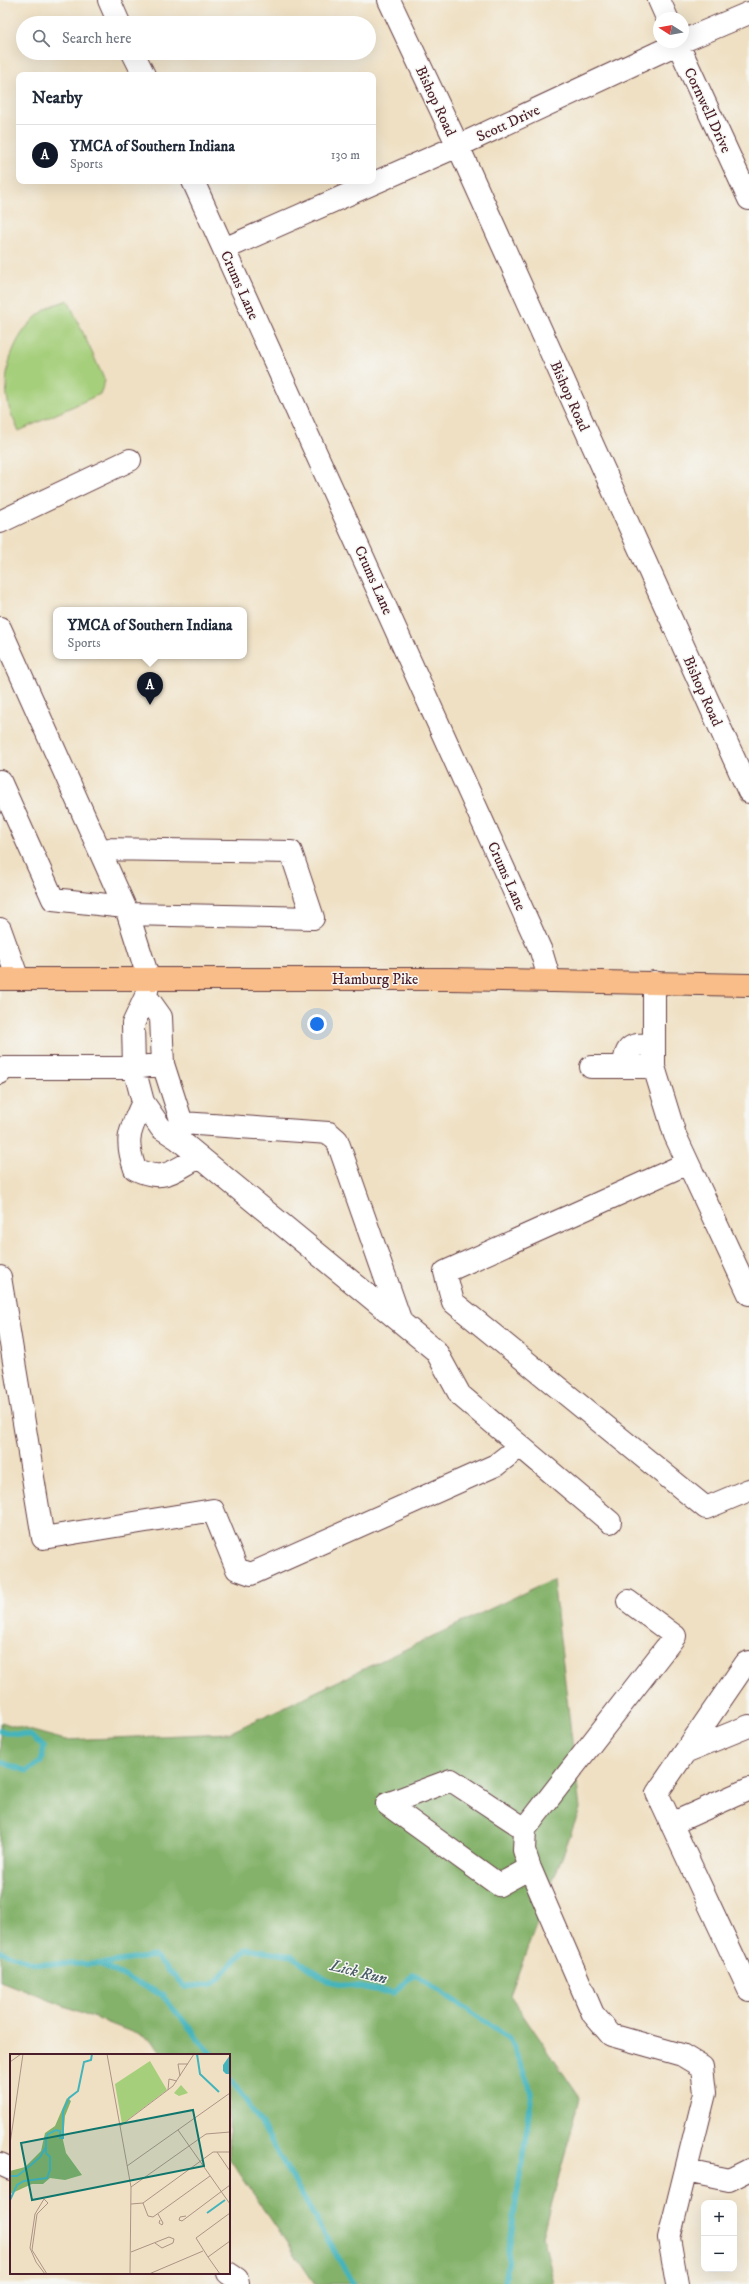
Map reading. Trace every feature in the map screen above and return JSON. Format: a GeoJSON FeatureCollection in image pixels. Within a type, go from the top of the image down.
{"type":"FeatureCollection","features":[{"type":"Feature","properties":{"kind":"main road","name":"Hamburg Pike"},"geometry":{"type":"LineString","coordinates":[[9,979],[148,988],[449,979],[749,985]]}},
{"type":"Feature","properties":{"kind":"street"},"geometry":{"type":"LineString","coordinates":[[109,0],[117,16]]}},
{"type":"Feature","properties":{"kind":"street","name":"Bishop Road"},"geometry":{"type":"LineString","coordinates":[[389,0],[458,146],[749,792]]}},
{"type":"Feature","properties":{"kind":"street"},"geometry":{"type":"LineString","coordinates":[[659,0],[664,12]]}},
{"type":"Feature","properties":{"kind":"street","name":"Scott Drive"},"geometry":{"type":"LineString","coordinates":[[689,38],[749,13]]}},
{"type":"Feature","properties":{"kind":"street","name":"Scott Drive"},"geometry":{"type":"LineString","coordinates":[[376,182],[458,146],[667,48]]}},
{"type":"Feature","properties":{"kind":"street","name":"Cornwell Drive"},"geometry":{"type":"LineString","coordinates":[[683,48],[749,199]]}},
{"type":"Feature","properties":{"kind":"street"},"geometry":{"type":"LineString","coordinates":[[136,60],[142,72]]}},
{"type":"Feature","properties":{"kind":"street","name":"Crums Lane"},"geometry":{"type":"LineString","coordinates":[[194,184],[541,951],[550,981]]}},
{"type":"Feature","properties":{"kind":"street","name":"Scott Drive"},"geometry":{"type":"LineString","coordinates":[[224,249],[372,184]]}},
{"type":"Feature","properties":{"kind":"street"},"geometry":{"type":"LineString","coordinates":[[0,522],[130,460]]}},
{"type":"Feature","properties":{"kind":"street"},"geometry":{"type":"LineString","coordinates":[[0,628],[127,910],[148,988],[161,1017],[164,1064],[180,1131],[199,1157],[436,1351],[460,1395],[610,1522]]}},
{"type":"Feature","properties":{"kind":"street"},"geometry":{"type":"LineString","coordinates":[[0,781],[53,899],[127,910],[313,918],[291,852],[100,849]]}},
{"type":"Feature","properties":{"kind":"street"},"geometry":{"type":"LineString","coordinates":[[0,929],[9,979]]}},
{"type":"Feature","properties":{"kind":"street"},"geometry":{"type":"LineString","coordinates":[[654,982],[654,1067],[675,1135],[749,1294]]}},
{"type":"Feature","properties":{"kind":"street"},"geometry":{"type":"LineString","coordinates":[[148,988],[133,1024],[134,1068],[143,1102],[161,1128],[180,1131],[329,1133],[337,1140],[402,1322]]}},
{"type":"Feature","properties":{"kind":"street"},"geometry":{"type":"LineString","coordinates":[[624,1067],[624,1054],[627,1050],[634,1045],[654,1044]]}},
{"type":"Feature","properties":{"kind":"street"},"geometry":{"type":"LineString","coordinates":[[0,1073],[4,1068],[134,1068],[164,1064]]}},
{"type":"Feature","properties":{"kind":"street"},"geometry":{"type":"LineString","coordinates":[[591,1067],[654,1067]]}},
{"type":"Feature","properties":{"kind":"street"},"geometry":{"type":"LineString","coordinates":[[143,1102],[129,1134],[129,1151],[135,1169],[150,1176],[166,1175],[199,1157]]}},
{"type":"Feature","properties":{"kind":"street"},"geometry":{"type":"LineString","coordinates":[[688,1163],[445,1272],[453,1302],[706,1508],[749,1490]]}},
{"type":"Feature","properties":{"kind":"street"},"geometry":{"type":"LineString","coordinates":[[0,1277],[43,1538],[213,1510],[237,1569],[251,1574],[496,1465],[520,1447]]}},
{"type":"Feature","properties":{"kind":"street"},"geometry":{"type":"LineString","coordinates":[[628,1601],[674,1636],[525,1829],[524,1850],[530,1868],[593,2014],[611,2035],[682,2055],[702,2067],[705,2092],[669,2238],[677,2284]]}},
{"type":"Feature","properties":{"kind":"street"},"geometry":{"type":"LineString","coordinates":[[749,1662],[746,1663],[657,1793],[749,1990]]}},
{"type":"Feature","properties":{"kind":"street"},"geometry":{"type":"LineString","coordinates":[[685,1752],[749,1726]]}},
{"type":"Feature","properties":{"kind":"street"},"geometry":{"type":"LineString","coordinates":[[525,1829],[451,1780],[388,1804],[499,1885],[530,1868]]}},
{"type":"Feature","properties":{"kind":"street"},"geometry":{"type":"LineString","coordinates":[[671,1824],[749,1789]]}},
{"type":"Feature","properties":{"kind":"street"},"geometry":{"type":"LineString","coordinates":[[0,2164],[10,2169]]}},
{"type":"Feature","properties":{"kind":"street"},"geometry":{"type":"LineString","coordinates":[[686,2171],[729,2180],[749,2170]]}},
{"type":"Feature","properties":{"kind":"street"},"geometry":{"type":"LineString","coordinates":[[230,2274],[237,2279],[238,2284]]}},
{"type":"Feature","properties":{"kind":"green space"},"geometry":{"type":"Polygon","coordinates":[[[68,300],[105,381],[100,394],[19,431],[12,417],[6,389],[9,363],[13,350],[26,328],[35,318],[50,307],[68,300]]]}},
{"type":"Feature","properties":{"kind":"green space"},"geometry":{"type":"Polygon","coordinates":[[[553,1579],[580,1809],[510,1995],[580,2098],[543,2236],[554,2284],[315,2284],[230,2159],[230,2054],[161,2054],[152,2040],[0,1981],[0,1722],[65,1740],[229,1733],[553,1579]]]}},
{"type":"Feature","properties":{"kind":"waterway","name":"Lick Run"},"geometry":{"type":"LineString","coordinates":[[0,1731],[31,1736],[44,1747],[41,1762],[27,1771],[0,1762]]}},
{"type":"Feature","properties":{"kind":"waterway","name":"Lick Run"},"geometry":{"type":"LineString","coordinates":[[0,1951],[35,1964],[100,1964],[154,1956],[185,1987],[213,1984],[246,1949],[292,1956],[328,1981],[393,1993],[414,1974],[510,2038],[532,2093],[504,2284]]}},
{"type":"Feature","properties":{"kind":"waterway"},"geometry":{"type":"LineString","coordinates":[[100,1964],[162,1995],[211,2054]]}},
{"type":"Feature","properties":{"kind":"waterway"},"geometry":{"type":"LineString","coordinates":[[230,2078],[259,2120],[353,2284]]}},
{"type":"Feature","properties":{"kind":"place","name":"YMCA of Southern Indiana"},"geometry":{"type":"Point","coordinates":[150,705]}}]}
